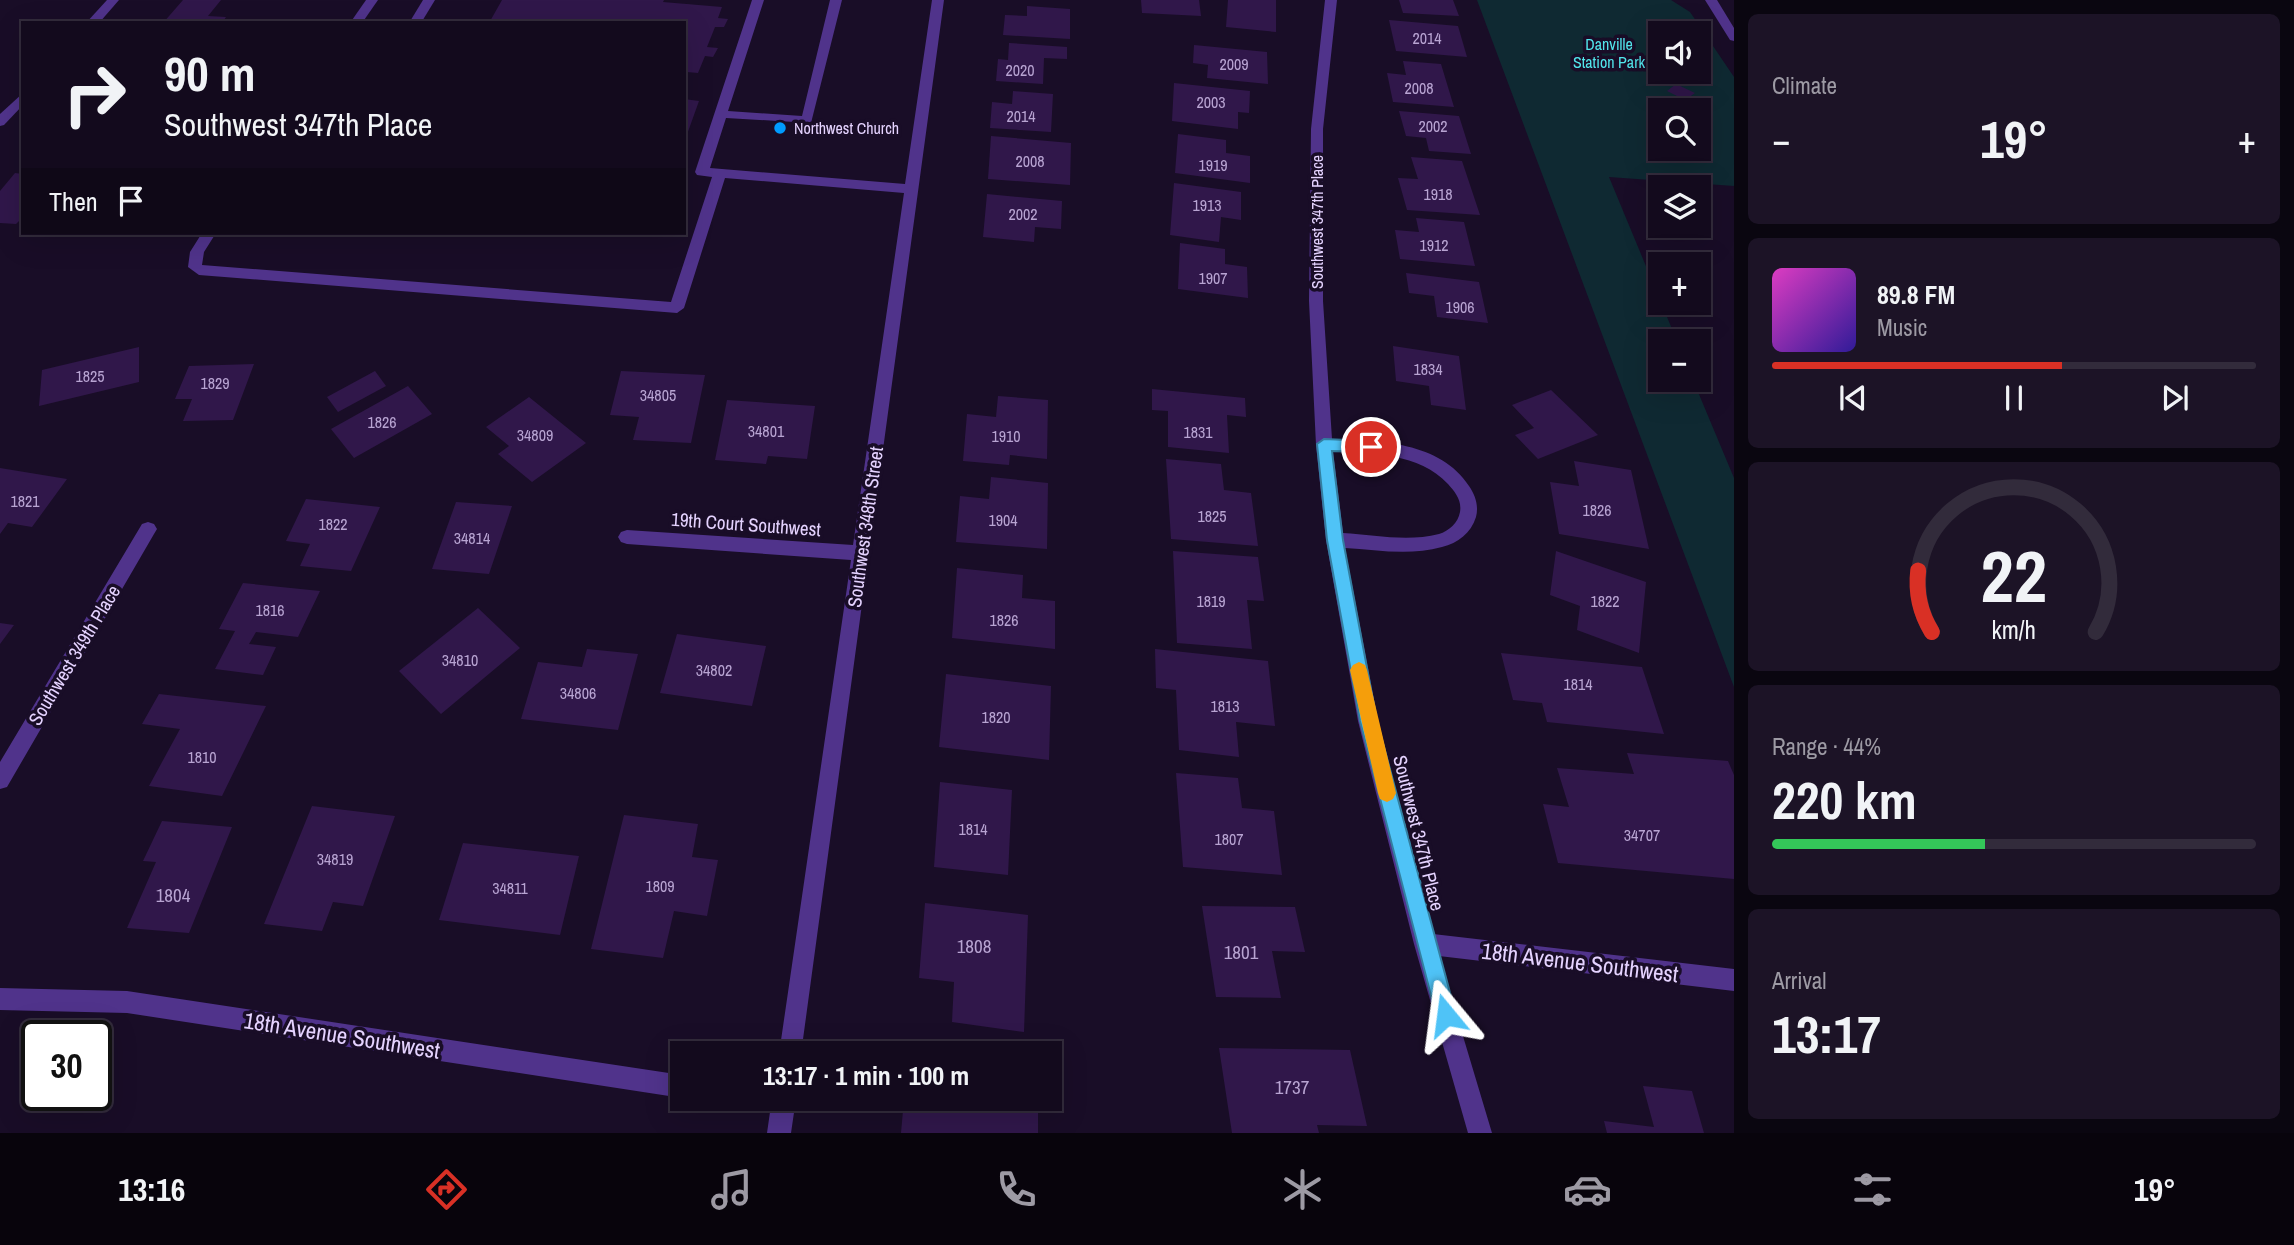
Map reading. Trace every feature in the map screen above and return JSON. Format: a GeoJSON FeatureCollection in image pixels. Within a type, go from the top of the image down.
{"type":"FeatureCollection","features":[{"type":"Feature","properties":{"kind":"street"},"geometry":{"type":"LineString","coordinates":[[94,21],[113,0]]}},
{"type":"Feature","properties":{"kind":"street"},"geometry":{"type":"LineString","coordinates":[[357,21],[372,0]]}},
{"type":"Feature","properties":{"kind":"street"},"geometry":{"type":"LineString","coordinates":[[416,21],[429,0]]}},
{"type":"Feature","properties":{"kind":"street"},"geometry":{"type":"LineString","coordinates":[[758,0],[702,172],[913,189]]}},
{"type":"Feature","properties":{"kind":"street"},"geometry":{"type":"LineString","coordinates":[[720,114],[807,120],[836,0]]}},
{"type":"Feature","properties":{"kind":"street","name":"Southwest 348th Street"},"geometry":{"type":"LineString","coordinates":[[792,1041],[938,0]]}},
{"type":"Feature","properties":{"kind":"street","name":"Southwest 347th Place"},"geometry":{"type":"LineString","coordinates":[[1331,0],[1317,129],[1316,301],[1324,444],[1335,540],[1368,721],[1425,944],[1479,1133]]}},
{"type":"Feature","properties":{"kind":"street"},"geometry":{"type":"LineString","coordinates":[[1711,0],[1734,37]]}},
{"type":"Feature","properties":{"kind":"street"},"geometry":{"type":"LineString","coordinates":[[0,122],[21,99]]}},
{"type":"Feature","properties":{"kind":"street"},"geometry":{"type":"LineString","coordinates":[[208,235],[194,260],[195,267],[199,270],[677,308],[720,174]]}},
{"type":"Feature","properties":{"kind":"street"},"geometry":{"type":"LineString","coordinates":[[1324,444],[1402,452],[1429,462],[1452,475],[1466,495],[1469,508],[1468,518],[1461,531],[1444,540],[1419,543],[1335,540]]}},
{"type":"Feature","properties":{"kind":"street","name":"Southwest 349th Place"},"geometry":{"type":"LineString","coordinates":[[0,780],[148,529]]}},
{"type":"Feature","properties":{"kind":"street","name":"19th Court Southwest"},"geometry":{"type":"LineString","coordinates":[[627,537],[861,553]]}},
{"type":"Feature","properties":{"kind":"street","name":"18th Avenue Southwest"},"geometry":{"type":"LineString","coordinates":[[1425,944],[1734,980]]}},
{"type":"Feature","properties":{"kind":"street","name":"18th Avenue Southwest"},"geometry":{"type":"LineString","coordinates":[[0,999],[127,1002],[670,1085]]}},
{"type":"Feature","properties":{"kind":"street"},"geometry":{"type":"LineString","coordinates":[[777,1111],[779,1133]]}},
{"type":"Feature","properties":{"kind":"green space","name":"Danville Station Park"},"geometry":{"type":"Polygon","coordinates":[[[1477,0],[1671,0],[1690,12],[1696,21],[1648,21],[1648,84],[1711,84],[1711,43],[1734,77],[1734,186],[1711,184],[1711,175],[1648,175],[1648,180],[1609,177],[1648,271],[1648,315],[1666,315],[1672,329],[1648,329],[1648,392],[1698,392],[1734,478],[1734,687],[1477,0]]]}},
{"type":"Feature","properties":{"kind":"building"},"geometry":{"type":"Polygon","coordinates":[[[183,0],[221,0],[208,16],[226,17],[223,21],[165,21],[183,0]]]}},
{"type":"Feature","properties":{"kind":"building"},"geometry":{"type":"Polygon","coordinates":[[[502,0],[664,0],[663,2],[722,7],[718,18],[728,19],[724,27],[715,27],[707,47],[718,48],[713,57],[705,56],[698,73],[687,72],[686,76],[686,21],[490,21],[502,0]]]}},
{"type":"Feature","properties":{"kind":"building"},"geometry":{"type":"Polygon","coordinates":[[[1141,0],[1199,0],[1201,16],[1142,13],[1141,0]]]}},
{"type":"Feature","properties":{"kind":"building"},"geometry":{"type":"Polygon","coordinates":[[[1228,0],[1276,0],[1276,32],[1226,27],[1228,0]]]}},
{"type":"Feature","properties":{"kind":"building"},"geometry":{"type":"Polygon","coordinates":[[[1399,0],[1453,0],[1459,16],[1403,13],[1399,0]]]}},
{"type":"Feature","properties":{"kind":"building"},"geometry":{"type":"Polygon","coordinates":[[[1027,6],[1070,9],[1070,39],[1003,35],[1005,15],[1027,16],[1027,6]]]}},
{"type":"Feature","properties":{"kind":"building"},"geometry":{"type":"Polygon","coordinates":[[[1389,20],[1458,26],[1467,57],[1396,51],[1389,20]]]}},
{"type":"Feature","properties":{"kind":"building"},"geometry":{"type":"Polygon","coordinates":[[[1009,43],[1067,47],[1067,59],[1044,58],[1043,84],[996,81],[998,59],[1008,60],[1009,43]]]}},
{"type":"Feature","properties":{"kind":"building"},"geometry":{"type":"Polygon","coordinates":[[[1194,45],[1267,52],[1268,84],[1207,78],[1208,65],[1193,63],[1194,45]]]}},
{"type":"Feature","properties":{"kind":"building"},"geometry":{"type":"Polygon","coordinates":[[[1403,61],[1441,64],[1454,107],[1393,102],[1387,73],[1406,75],[1403,61]]]}},
{"type":"Feature","properties":{"kind":"building"},"geometry":{"type":"Polygon","coordinates":[[[1174,83],[1250,91],[1249,113],[1238,112],[1238,129],[1172,121],[1174,83]]]}},
{"type":"Feature","properties":{"kind":"building"},"geometry":{"type":"Polygon","coordinates":[[[1676,84],[1695,93],[1688,98],[1681,98],[1667,91],[1676,84]]]}},
{"type":"Feature","properties":{"kind":"building"},"geometry":{"type":"Polygon","coordinates":[[[1013,91],[1053,94],[1051,132],[990,128],[992,102],[1012,104],[1013,91]]]}},
{"type":"Feature","properties":{"kind":"building"},"geometry":{"type":"Polygon","coordinates":[[[686,99],[699,101],[686,137],[686,99]]]}},
{"type":"Feature","properties":{"kind":"building"},"geometry":{"type":"Polygon","coordinates":[[[1399,111],[1459,116],[1471,154],[1429,151],[1426,138],[1406,136],[1399,111]]]}},
{"type":"Feature","properties":{"kind":"building"},"geometry":{"type":"Polygon","coordinates":[[[1178,134],[1226,140],[1226,153],[1250,156],[1250,183],[1175,173],[1178,134]]]}},
{"type":"Feature","properties":{"kind":"building"},"geometry":{"type":"Polygon","coordinates":[[[991,136],[1071,143],[1070,185],[988,179],[991,136]]]}},
{"type":"Feature","properties":{"kind":"building"},"geometry":{"type":"Polygon","coordinates":[[[1411,157],[1462,161],[1480,215],[1407,210],[1398,178],[1418,179],[1411,157]]]}},
{"type":"Feature","properties":{"kind":"building"},"geometry":{"type":"Polygon","coordinates":[[[15,173],[21,174],[21,219],[16,224],[0,223],[0,191],[15,173]]]}},
{"type":"Feature","properties":{"kind":"building"},"geometry":{"type":"Polygon","coordinates":[[[1174,183],[1241,192],[1241,220],[1221,217],[1219,242],[1170,235],[1174,183]]]}},
{"type":"Feature","properties":{"kind":"building"},"geometry":{"type":"Polygon","coordinates":[[[987,194],[1062,201],[1061,229],[1035,227],[1034,242],[983,237],[987,194]]]}},
{"type":"Feature","properties":{"kind":"building"},"geometry":{"type":"Polygon","coordinates":[[[1416,218],[1464,222],[1475,266],[1400,259],[1395,230],[1419,232],[1416,218]]]}},
{"type":"Feature","properties":{"kind":"building"},"geometry":{"type":"Polygon","coordinates":[[[1180,243],[1225,249],[1225,264],[1247,267],[1248,298],[1178,289],[1180,243]]]}},
{"type":"Feature","properties":{"kind":"building"},"geometry":{"type":"Polygon","coordinates":[[[1406,273],[1479,282],[1488,323],[1437,317],[1434,296],[1409,293],[1406,273]]]}},
{"type":"Feature","properties":{"kind":"building"},"geometry":{"type":"Polygon","coordinates":[[[1393,346],[1459,356],[1466,410],[1431,405],[1429,386],[1396,381],[1393,346]]]}},
{"type":"Feature","properties":{"kind":"building"},"geometry":{"type":"Polygon","coordinates":[[[139,347],[139,382],[39,406],[42,370],[139,347]]]}},
{"type":"Feature","properties":{"kind":"building"},"geometry":{"type":"Polygon","coordinates":[[[254,364],[233,420],[183,421],[192,399],[175,399],[189,366],[254,364]]]}},
{"type":"Feature","properties":{"kind":"building"},"geometry":{"type":"Polygon","coordinates":[[[375,371],[386,386],[338,412],[327,397],[375,371]]]}},
{"type":"Feature","properties":{"kind":"building"},"geometry":{"type":"Polygon","coordinates":[[[621,371],[705,375],[691,443],[633,440],[639,417],[610,415],[621,371]]]}},
{"type":"Feature","properties":{"kind":"building"},"geometry":{"type":"Polygon","coordinates":[[[408,386],[432,414],[354,458],[331,429],[408,386]]]}},
{"type":"Feature","properties":{"kind":"building"},"geometry":{"type":"Polygon","coordinates":[[[1152,389],[1245,398],[1246,417],[1227,415],[1229,453],[1168,447],[1168,411],[1152,410],[1152,389]]]}},
{"type":"Feature","properties":{"kind":"building"},"geometry":{"type":"Polygon","coordinates":[[[1551,390],[1598,435],[1538,459],[1515,435],[1534,428],[1512,405],[1551,390]]]}},
{"type":"Feature","properties":{"kind":"building"},"geometry":{"type":"Polygon","coordinates":[[[998,396],[1048,400],[1047,459],[1010,455],[1009,465],[963,461],[967,414],[996,417],[998,396]]]}},
{"type":"Feature","properties":{"kind":"building"},"geometry":{"type":"Polygon","coordinates":[[[529,397],[586,443],[532,482],[498,454],[509,446],[486,427],[529,397]]]}},
{"type":"Feature","properties":{"kind":"building"},"geometry":{"type":"Polygon","coordinates":[[[727,400],[815,406],[807,459],[768,456],[766,464],[715,460],[727,400]]]}},
{"type":"Feature","properties":{"kind":"building"},"geometry":{"type":"Polygon","coordinates":[[[1166,459],[1221,464],[1224,490],[1251,493],[1258,546],[1171,539],[1166,459]]]}},
{"type":"Feature","properties":{"kind":"building"},"geometry":{"type":"Polygon","coordinates":[[[1574,461],[1631,470],[1649,549],[1559,534],[1550,482],[1579,486],[1574,461]]]}},
{"type":"Feature","properties":{"kind":"building"},"geometry":{"type":"Polygon","coordinates":[[[0,468],[67,479],[32,527],[8,523],[0,534],[0,468]]]}},
{"type":"Feature","properties":{"kind":"building"},"geometry":{"type":"Polygon","coordinates":[[[991,477],[1048,483],[1047,549],[956,542],[960,496],[989,499],[991,477]]]}},
{"type":"Feature","properties":{"kind":"building"},"geometry":{"type":"Polygon","coordinates":[[[306,499],[380,507],[351,571],[300,566],[310,544],[286,541],[306,499]]]}},
{"type":"Feature","properties":{"kind":"building"},"geometry":{"type":"Polygon","coordinates":[[[456,502],[512,506],[489,574],[432,569],[456,502]]]}},
{"type":"Feature","properties":{"kind":"building"},"geometry":{"type":"Polygon","coordinates":[[[1173,551],[1258,557],[1264,601],[1247,600],[1252,649],[1177,643],[1173,551]]]}},
{"type":"Feature","properties":{"kind":"building"},"geometry":{"type":"Polygon","coordinates":[[[1556,551],[1646,582],[1639,653],[1577,630],[1580,606],[1550,595],[1556,551]]]}},
{"type":"Feature","properties":{"kind":"building"},"geometry":{"type":"Polygon","coordinates":[[[957,568],[1023,575],[1022,598],[1055,601],[1055,649],[952,638],[957,568]]]}},
{"type":"Feature","properties":{"kind":"building"},"geometry":{"type":"Polygon","coordinates":[[[243,583],[320,591],[298,637],[256,632],[249,644],[276,647],[263,675],[215,669],[235,631],[219,629],[243,583]]]}},
{"type":"Feature","properties":{"kind":"building"},"geometry":{"type":"Polygon","coordinates":[[[478,608],[520,648],[441,714],[399,671],[478,608]]]}},
{"type":"Feature","properties":{"kind":"building"},"geometry":{"type":"Polygon","coordinates":[[[0,623],[14,625],[0,644],[0,623]]]}},
{"type":"Feature","properties":{"kind":"building"},"geometry":{"type":"Polygon","coordinates":[[[677,634],[766,646],[752,706],[660,693],[677,634]]]}},
{"type":"Feature","properties":{"kind":"building"},"geometry":{"type":"Polygon","coordinates":[[[587,649],[638,654],[618,730],[521,719],[538,662],[582,667],[587,649]]]}},
{"type":"Feature","properties":{"kind":"building"},"geometry":{"type":"Polygon","coordinates":[[[1155,649],[1268,661],[1275,726],[1236,722],[1239,757],[1179,750],[1176,690],[1156,688],[1155,649]]]}},
{"type":"Feature","properties":{"kind":"building"},"geometry":{"type":"Polygon","coordinates":[[[1501,653],[1642,667],[1664,734],[1547,722],[1542,703],[1513,700],[1501,653]]]}},
{"type":"Feature","properties":{"kind":"building"},"geometry":{"type":"Polygon","coordinates":[[[946,674],[1051,686],[1049,760],[939,747],[946,674]]]}},
{"type":"Feature","properties":{"kind":"building"},"geometry":{"type":"Polygon","coordinates":[[[159,694],[266,706],[222,796],[149,786],[180,729],[142,724],[159,694]]]}},
{"type":"Feature","properties":{"kind":"building"},"geometry":{"type":"Polygon","coordinates":[[[1627,753],[1728,761],[1734,775],[1734,879],[1558,863],[1543,804],[1569,807],[1557,768],[1634,774],[1627,753]]]}},
{"type":"Feature","properties":{"kind":"building"},"geometry":{"type":"Polygon","coordinates":[[[1176,773],[1238,778],[1242,808],[1274,811],[1282,875],[1183,867],[1176,773]]]}},
{"type":"Feature","properties":{"kind":"building"},"geometry":{"type":"Polygon","coordinates":[[[940,782],[1012,790],[1008,875],[934,867],[940,782]]]}},
{"type":"Feature","properties":{"kind":"building"},"geometry":{"type":"Polygon","coordinates":[[[312,806],[395,816],[363,906],[333,902],[322,931],[264,924],[312,806]]]}},
{"type":"Feature","properties":{"kind":"building"},"geometry":{"type":"Polygon","coordinates":[[[624,815],[698,824],[692,857],[718,860],[707,916],[674,911],[663,958],[591,949],[624,815]]]}},
{"type":"Feature","properties":{"kind":"building"},"geometry":{"type":"Polygon","coordinates":[[[162,821],[232,827],[189,933],[127,928],[156,862],[143,861],[162,821]]]}},
{"type":"Feature","properties":{"kind":"building"},"geometry":{"type":"Polygon","coordinates":[[[463,843],[579,856],[560,935],[439,920],[463,843]]]}},
{"type":"Feature","properties":{"kind":"building"},"geometry":{"type":"Polygon","coordinates":[[[925,903],[1028,915],[1024,1032],[952,1022],[954,982],[919,978],[925,903]]]}},
{"type":"Feature","properties":{"kind":"building"},"geometry":{"type":"Polygon","coordinates":[[[1202,906],[1295,907],[1305,952],[1272,951],[1281,998],[1216,997],[1202,906]]]}},
{"type":"Feature","properties":{"kind":"building"},"geometry":{"type":"Polygon","coordinates":[[[1219,1048],[1350,1050],[1367,1126],[1317,1125],[1319,1133],[1232,1133],[1219,1048]]]}},
{"type":"Feature","properties":{"kind":"building"},"geometry":{"type":"Polygon","coordinates":[[[1643,1086],[1692,1091],[1704,1133],[1607,1133],[1604,1121],[1654,1127],[1643,1086]]]}},
{"type":"Feature","properties":{"kind":"building"},"geometry":{"type":"Polygon","coordinates":[[[903,1111],[1038,1111],[1038,1133],[901,1133],[903,1111]]]}},
{"type":"Feature","properties":{"kind":"slow traffic"},"geometry":{"type":"LineString","coordinates":[[1359,670],[1368,721],[1387,793]]}},
{"type":"Feature","properties":{"kind":"place","name":"Northwest Church"},"geometry":{"type":"Point","coordinates":[780,128]}},
{"type":"Feature","properties":{"kind":"route"},"geometry":{"type":"LineString","coordinates":[[1371,447],[1324,444],[1335,540],[1368,721],[1446,1015]]}}]}
